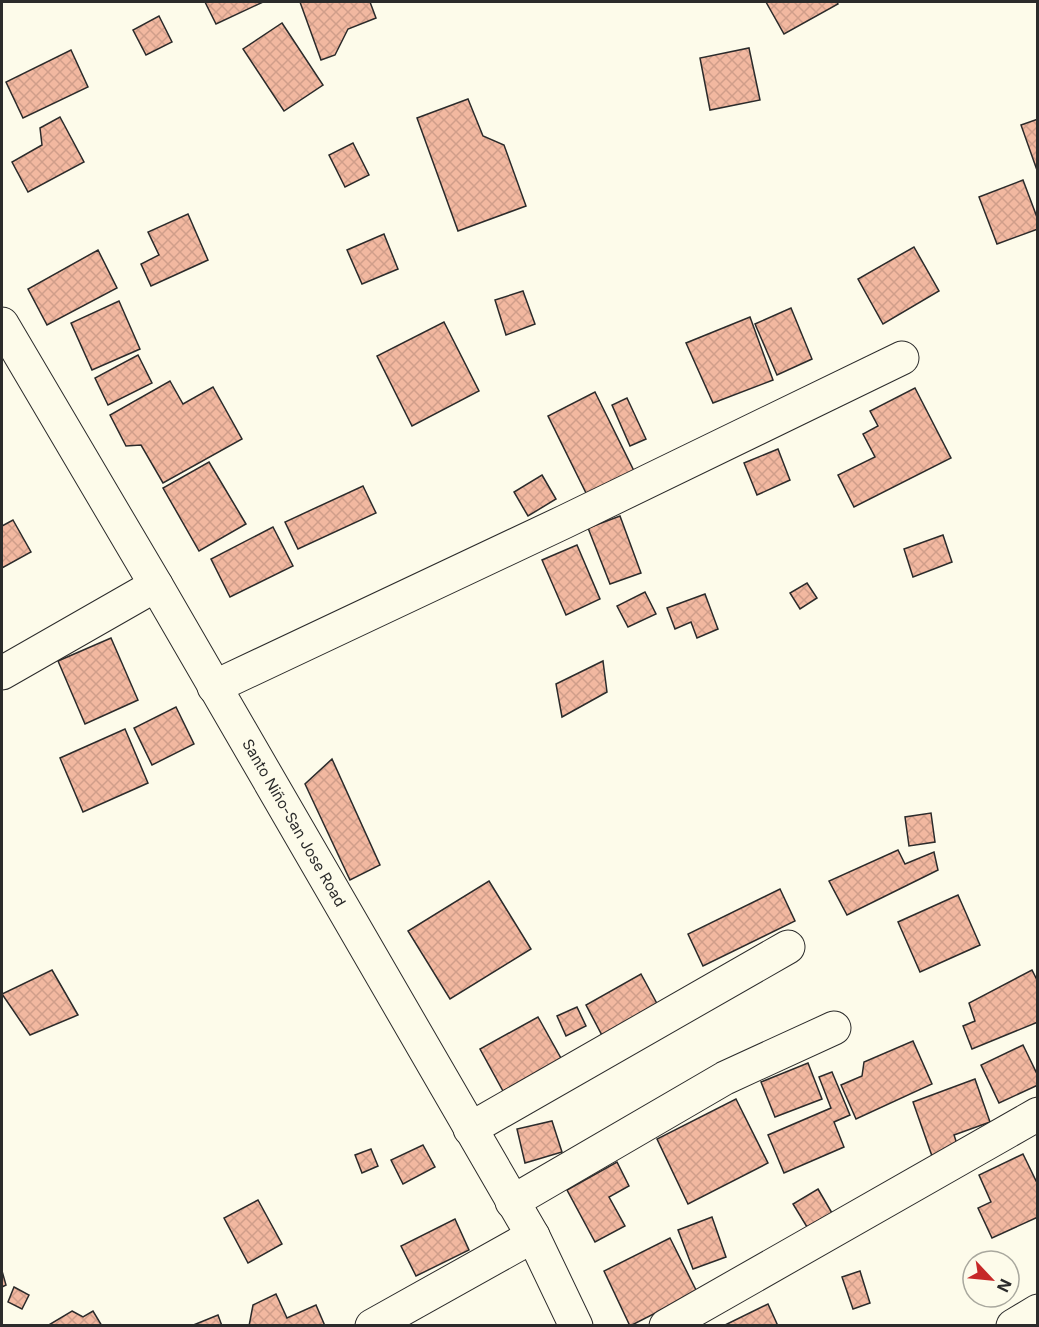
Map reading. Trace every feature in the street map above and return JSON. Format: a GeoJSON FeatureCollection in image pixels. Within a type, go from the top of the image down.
{"type":"FeatureCollection","features":[{"type":"Feature","properties":{"kind":"street","name":"Santo Niño-San Jose Road"},"geometry":{"type":"LineString","coordinates":[[2,324],[533,1236],[576,1326]]}},
{"type":"Feature","properties":{"kind":"street"},"geometry":{"type":"LineString","coordinates":[[214,687],[564,522],[902,358]]}},
{"type":"Feature","properties":{"kind":"street"},"geometry":{"type":"LineString","coordinates":[[2,673],[156,585]]}},
{"type":"Feature","properties":{"kind":"street"},"geometry":{"type":"LineString","coordinates":[[470,1130],[788,947]]}},
{"type":"Feature","properties":{"kind":"street"},"geometry":{"type":"LineString","coordinates":[[512,1202],[725,1078],[834,1028]]}},
{"type":"Feature","properties":{"kind":"street"},"geometry":{"type":"LineString","coordinates":[[666,1326],[1038,1114]]}},
{"type":"Feature","properties":{"kind":"street"},"geometry":{"type":"LineString","coordinates":[[372,1326],[533,1236]]}},
{"type":"Feature","properties":{"kind":"street"},"geometry":{"type":"LineString","coordinates":[[1013,1326],[1038,1311]]}},
{"type":"Feature","properties":{"kind":"building"},"geometry":{"type":"Polygon","coordinates":[[[205,2],[263,2],[216,24],[205,2]]]}},
{"type":"Feature","properties":{"kind":"building"},"geometry":{"type":"Polygon","coordinates":[[[300,2],[370,2],[376,18],[348,29],[335,55],[321,60],[300,2]]]}},
{"type":"Feature","properties":{"kind":"building"},"geometry":{"type":"Polygon","coordinates":[[[766,2],[837,2],[838,4],[784,34],[766,2]]]}},
{"type":"Feature","properties":{"kind":"building"},"geometry":{"type":"Polygon","coordinates":[[[159,16],[172,42],[146,55],[133,30],[159,16]]]}},
{"type":"Feature","properties":{"kind":"building"},"geometry":{"type":"Polygon","coordinates":[[[282,23],[323,85],[284,111],[243,49],[282,23]]]}},
{"type":"Feature","properties":{"kind":"building"},"geometry":{"type":"Polygon","coordinates":[[[749,48],[760,100],[710,110],[700,58],[749,48]]]}},
{"type":"Feature","properties":{"kind":"building"},"geometry":{"type":"Polygon","coordinates":[[[71,50],[88,87],[23,118],[6,82],[71,50]]]}},
{"type":"Feature","properties":{"kind":"building"},"geometry":{"type":"Polygon","coordinates":[[[468,99],[483,136],[504,145],[526,206],[458,231],[417,118],[468,99]]]}},
{"type":"Feature","properties":{"kind":"building"},"geometry":{"type":"Polygon","coordinates":[[[60,117],[84,162],[28,192],[12,162],[42,145],[40,128],[60,117]]]}},
{"type":"Feature","properties":{"kind":"building"},"geometry":{"type":"Polygon","coordinates":[[[1038,119],[1038,173],[1021,125],[1038,119]]]}},
{"type":"Feature","properties":{"kind":"building"},"geometry":{"type":"Polygon","coordinates":[[[353,143],[369,175],[345,187],[329,155],[353,143]]]}},
{"type":"Feature","properties":{"kind":"building"},"geometry":{"type":"Polygon","coordinates":[[[1023,180],[1038,220],[1038,229],[997,244],[979,197],[1023,180]]]}},
{"type":"Feature","properties":{"kind":"building"},"geometry":{"type":"Polygon","coordinates":[[[188,214],[208,260],[151,286],[141,264],[159,255],[148,232],[188,214]]]}},
{"type":"Feature","properties":{"kind":"building"},"geometry":{"type":"Polygon","coordinates":[[[384,234],[398,269],[362,284],[347,250],[384,234]]]}},
{"type":"Feature","properties":{"kind":"building"},"geometry":{"type":"Polygon","coordinates":[[[914,247],[939,291],[883,324],[858,279],[914,247]]]}},
{"type":"Feature","properties":{"kind":"building"},"geometry":{"type":"Polygon","coordinates":[[[98,250],[117,288],[47,325],[28,289],[98,250]]]}},
{"type":"Feature","properties":{"kind":"building"},"geometry":{"type":"Polygon","coordinates":[[[523,291],[535,324],[506,335],[495,300],[523,291]]]}},
{"type":"Feature","properties":{"kind":"building"},"geometry":{"type":"Polygon","coordinates":[[[119,301],[140,349],[92,370],[71,323],[119,301]]]}},
{"type":"Feature","properties":{"kind":"building"},"geometry":{"type":"Polygon","coordinates":[[[791,308],[812,359],[777,375],[755,324],[791,308]]]}},
{"type":"Feature","properties":{"kind":"building"},"geometry":{"type":"Polygon","coordinates":[[[750,317],[773,380],[713,403],[686,343],[750,317]]]}},
{"type":"Feature","properties":{"kind":"building"},"geometry":{"type":"Polygon","coordinates":[[[444,322],[479,391],[412,426],[377,356],[444,322]]]}},
{"type":"Feature","properties":{"kind":"building"},"geometry":{"type":"Polygon","coordinates":[[[138,355],[152,383],[108,405],[95,378],[138,355]]]}},
{"type":"Feature","properties":{"kind":"building"},"geometry":{"type":"Polygon","coordinates":[[[170,381],[183,404],[213,387],[242,439],[163,483],[141,445],[126,446],[110,415],[170,381]]]}},
{"type":"Feature","properties":{"kind":"building"},"geometry":{"type":"Polygon","coordinates":[[[915,388],[951,458],[854,507],[838,475],[875,457],[863,434],[878,426],[870,411],[915,388]]]}},
{"type":"Feature","properties":{"kind":"building"},"geometry":{"type":"Polygon","coordinates":[[[595,392],[635,473],[588,497],[548,416],[595,392]]]}},
{"type":"Feature","properties":{"kind":"building"},"geometry":{"type":"Polygon","coordinates":[[[627,398],[646,439],[630,446],[612,405],[627,398]]]}},
{"type":"Feature","properties":{"kind":"building"},"geometry":{"type":"Polygon","coordinates":[[[778,449],[790,480],[757,495],[744,463],[778,449]]]}},
{"type":"Feature","properties":{"kind":"building"},"geometry":{"type":"Polygon","coordinates":[[[209,462],[246,524],[199,551],[163,488],[209,462]]]}},
{"type":"Feature","properties":{"kind":"building"},"geometry":{"type":"Polygon","coordinates":[[[542,475],[556,499],[528,516],[514,492],[542,475]]]}},
{"type":"Feature","properties":{"kind":"building"},"geometry":{"type":"Polygon","coordinates":[[[363,486],[376,513],[298,549],[285,522],[363,486]]]}},
{"type":"Feature","properties":{"kind":"building"},"geometry":{"type":"Polygon","coordinates":[[[620,516],[641,573],[610,584],[588,528],[620,516]]]}},
{"type":"Feature","properties":{"kind":"building"},"geometry":{"type":"Polygon","coordinates":[[[13,520],[31,552],[2,568],[2,526],[13,520]]]}},
{"type":"Feature","properties":{"kind":"building"},"geometry":{"type":"Polygon","coordinates":[[[273,527],[293,566],[230,597],[211,559],[273,527]]]}},
{"type":"Feature","properties":{"kind":"building"},"geometry":{"type":"Polygon","coordinates":[[[943,535],[952,562],[913,577],[904,549],[943,535]]]}},
{"type":"Feature","properties":{"kind":"building"},"geometry":{"type":"Polygon","coordinates":[[[577,545],[600,599],[566,615],[542,560],[577,545]]]}},
{"type":"Feature","properties":{"kind":"building"},"geometry":{"type":"Polygon","coordinates":[[[807,583],[817,598],[800,609],[790,593],[807,583]]]}},
{"type":"Feature","properties":{"kind":"building"},"geometry":{"type":"Polygon","coordinates":[[[645,592],[656,614],[628,627],[617,606],[645,592]]]}},
{"type":"Feature","properties":{"kind":"building"},"geometry":{"type":"Polygon","coordinates":[[[705,594],[718,629],[697,638],[691,622],[675,629],[667,608],[705,594]]]}},
{"type":"Feature","properties":{"kind":"building"},"geometry":{"type":"Polygon","coordinates":[[[111,638],[138,700],[85,724],[58,661],[111,638]]]}},
{"type":"Feature","properties":{"kind":"building"},"geometry":{"type":"Polygon","coordinates":[[[603,661],[607,692],[562,717],[556,684],[603,661]]]}},
{"type":"Feature","properties":{"kind":"building"},"geometry":{"type":"Polygon","coordinates":[[[176,707],[194,744],[152,765],[134,728],[176,707]]]}},
{"type":"Feature","properties":{"kind":"building"},"geometry":{"type":"Polygon","coordinates":[[[125,729],[148,783],[83,812],[60,758],[125,729]]]}},
{"type":"Feature","properties":{"kind":"building"},"geometry":{"type":"Polygon","coordinates":[[[332,759],[380,865],[350,880],[305,784],[332,759]]]}},
{"type":"Feature","properties":{"kind":"building"},"geometry":{"type":"Polygon","coordinates":[[[931,813],[935,842],[909,846],[905,817],[931,813]]]}},
{"type":"Feature","properties":{"kind":"building"},"geometry":{"type":"Polygon","coordinates":[[[898,850],[905,864],[934,852],[938,870],[847,915],[829,881],[898,850]]]}},
{"type":"Feature","properties":{"kind":"building"},"geometry":{"type":"Polygon","coordinates":[[[489,881],[531,949],[450,999],[408,931],[489,881]]]}},
{"type":"Feature","properties":{"kind":"building"},"geometry":{"type":"Polygon","coordinates":[[[780,889],[795,921],[703,966],[688,934],[780,889]]]}},
{"type":"Feature","properties":{"kind":"building"},"geometry":{"type":"Polygon","coordinates":[[[958,895],[980,945],[920,972],[898,922],[958,895]]]}},
{"type":"Feature","properties":{"kind":"building"},"geometry":{"type":"Polygon","coordinates":[[[52,970],[78,1015],[30,1035],[2,994],[52,970]]]}},
{"type":"Feature","properties":{"kind":"building"},"geometry":{"type":"Polygon","coordinates":[[[1032,970],[1038,982],[1038,1022],[972,1049],[963,1026],[975,1021],[969,1003],[1032,970]]]}},
{"type":"Feature","properties":{"kind":"building"},"geometry":{"type":"Polygon","coordinates":[[[641,974],[661,1011],[605,1041],[586,1005],[641,974]]]}},
{"type":"Feature","properties":{"kind":"building"},"geometry":{"type":"Polygon","coordinates":[[[577,1007],[586,1026],[566,1036],[557,1016],[577,1007]]]}},
{"type":"Feature","properties":{"kind":"building"},"geometry":{"type":"Polygon","coordinates":[[[538,1017],[562,1060],[503,1091],[480,1049],[538,1017]]]}},
{"type":"Feature","properties":{"kind":"building"},"geometry":{"type":"Polygon","coordinates":[[[913,1041],[932,1084],[856,1119],[841,1085],[862,1076],[864,1062],[913,1041]]]}},
{"type":"Feature","properties":{"kind":"building"},"geometry":{"type":"Polygon","coordinates":[[[1023,1045],[1038,1076],[1038,1085],[999,1103],[981,1065],[1023,1045]]]}},
{"type":"Feature","properties":{"kind":"building"},"geometry":{"type":"Polygon","coordinates":[[[808,1063],[822,1099],[775,1117],[761,1082],[808,1063]]]}},
{"type":"Feature","properties":{"kind":"building"},"geometry":{"type":"Polygon","coordinates":[[[832,1072],[850,1115],[834,1122],[844,1147],[784,1173],[768,1135],[831,1108],[819,1077],[832,1072]]]}},
{"type":"Feature","properties":{"kind":"building"},"geometry":{"type":"Polygon","coordinates":[[[975,1079],[990,1122],[954,1135],[958,1147],[932,1156],[913,1102],[975,1079]]]}},
{"type":"Feature","properties":{"kind":"building"},"geometry":{"type":"Polygon","coordinates":[[[736,1099],[768,1163],[688,1204],[657,1139],[736,1099]]]}},
{"type":"Feature","properties":{"kind":"building"},"geometry":{"type":"Polygon","coordinates":[[[552,1121],[562,1152],[525,1163],[517,1129],[552,1121]]]}},
{"type":"Feature","properties":{"kind":"building"},"geometry":{"type":"Polygon","coordinates":[[[423,1145],[435,1167],[403,1184],[391,1160],[423,1145]]]}},
{"type":"Feature","properties":{"kind":"building"},"geometry":{"type":"Polygon","coordinates":[[[371,1149],[378,1166],[362,1173],[355,1155],[371,1149]]]}},
{"type":"Feature","properties":{"kind":"building"},"geometry":{"type":"Polygon","coordinates":[[[1023,1154],[1038,1185],[1038,1217],[992,1238],[978,1208],[991,1202],[979,1175],[1023,1154]]]}},
{"type":"Feature","properties":{"kind":"building"},"geometry":{"type":"Polygon","coordinates":[[[617,1162],[629,1186],[609,1197],[625,1226],[595,1242],[567,1190],[617,1162]]]}},
{"type":"Feature","properties":{"kind":"building"},"geometry":{"type":"Polygon","coordinates":[[[818,1189],[832,1213],[807,1227],[793,1204],[818,1189]]]}},
{"type":"Feature","properties":{"kind":"building"},"geometry":{"type":"Polygon","coordinates":[[[258,1200],[282,1244],[248,1263],[224,1218],[258,1200]]]}},
{"type":"Feature","properties":{"kind":"building"},"geometry":{"type":"Polygon","coordinates":[[[712,1217],[726,1257],[693,1269],[678,1230],[712,1217]]]}},
{"type":"Feature","properties":{"kind":"building"},"geometry":{"type":"Polygon","coordinates":[[[455,1219],[469,1250],[416,1276],[401,1246],[455,1219]]]}},
{"type":"Feature","properties":{"kind":"building"},"geometry":{"type":"Polygon","coordinates":[[[670,1238],[697,1292],[630,1326],[604,1271],[670,1238]]]}},
{"type":"Feature","properties":{"kind":"building"},"geometry":{"type":"Polygon","coordinates":[[[2,1271],[6,1285],[2,1287],[2,1271]]]}},
{"type":"Feature","properties":{"kind":"building"},"geometry":{"type":"Polygon","coordinates":[[[860,1271],[870,1303],[853,1309],[842,1277],[860,1271]]]}},
{"type":"Feature","properties":{"kind":"building"},"geometry":{"type":"Polygon","coordinates":[[[14,1287],[29,1295],[22,1309],[8,1302],[14,1287]]]}},
{"type":"Feature","properties":{"kind":"building"},"geometry":{"type":"Polygon","coordinates":[[[276,1294],[287,1318],[316,1305],[325,1326],[249,1326],[253,1305],[276,1294]]]}},
{"type":"Feature","properties":{"kind":"building"},"geometry":{"type":"Polygon","coordinates":[[[768,1304],[778,1326],[725,1326],[725,1325],[768,1304]]]}},
{"type":"Feature","properties":{"kind":"building"},"geometry":{"type":"Polygon","coordinates":[[[72,1311],[83,1317],[93,1311],[102,1326],[47,1326],[72,1311]]]}},
{"type":"Feature","properties":{"kind":"building"},"geometry":{"type":"Polygon","coordinates":[[[218,1315],[222,1326],[191,1326],[218,1315]]]}}]}
